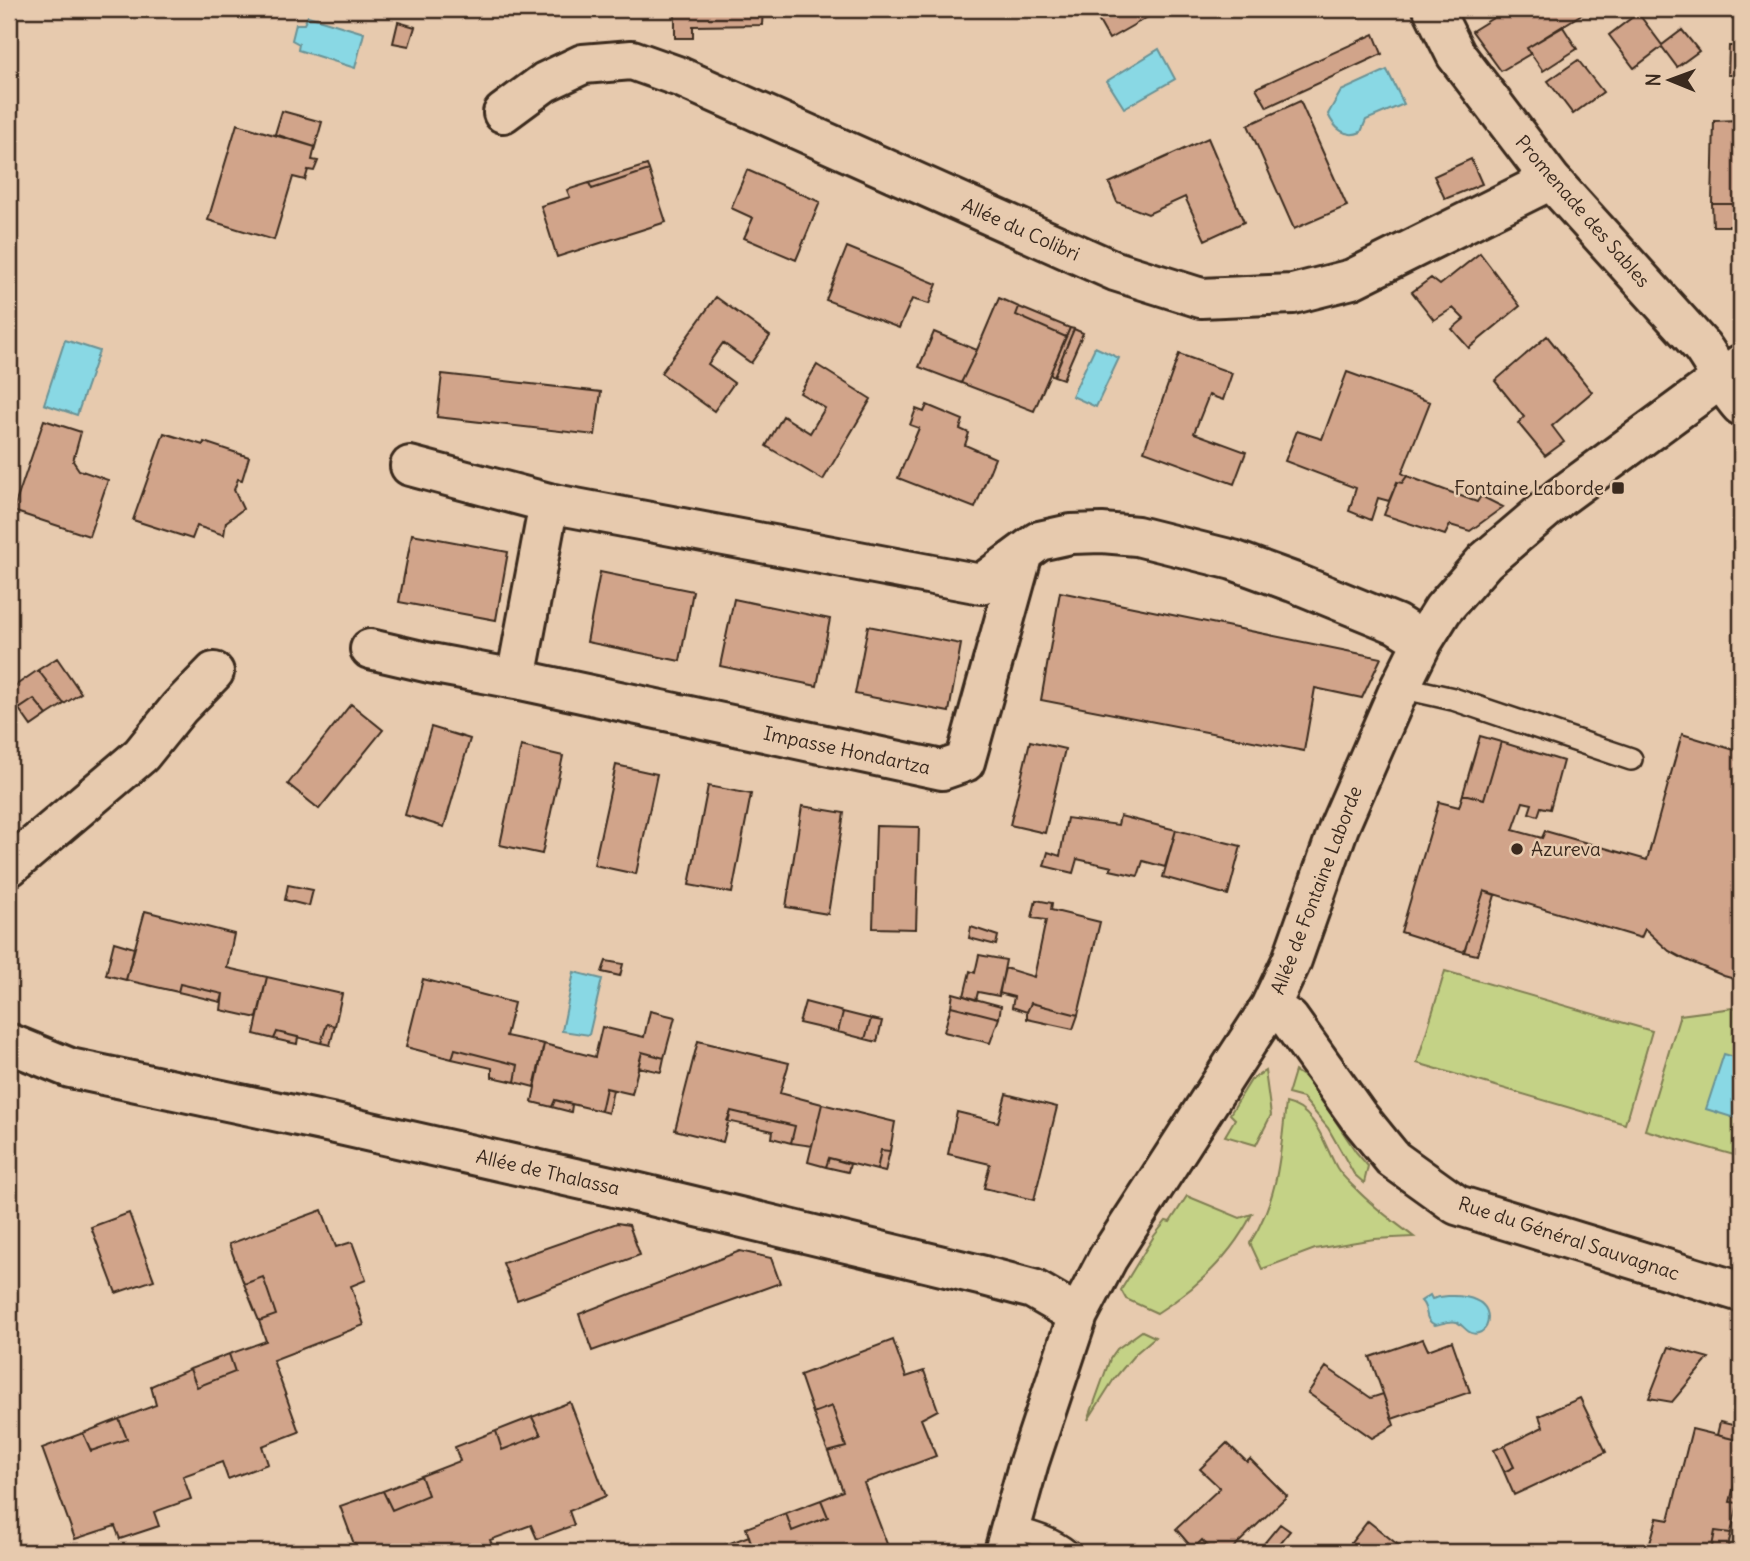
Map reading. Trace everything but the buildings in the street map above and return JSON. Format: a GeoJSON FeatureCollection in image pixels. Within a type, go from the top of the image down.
{"type":"FeatureCollection","features":[{"type":"Feature","properties":{"kind":"street","name":"Promenade des Sables"},"geometry":{"type":"LineString","coordinates":[[1433,9],[1456,55],[1551,180],[1735,383]]}},
{"type":"Feature","properties":{"kind":"street","name":"Allée du Colibri"},"geometry":{"type":"LineString","coordinates":[[503,114],[545,82],[583,64],[632,60],[680,77],[1115,271],[1201,298],[1293,294],[1352,279],[1551,180]]}},
{"type":"Feature","properties":{"kind":"street","name":"Allée de Fontaine Laborde"},"geometry":{"type":"LineString","coordinates":[[1008,1540],[1029,1462],[1078,1315],[1108,1258],[1270,1007],[1292,960],[1339,827],[1423,640],[1443,609],[1485,561],[1559,498],[1735,383]]}},
{"type":"Feature","properties":{"kind":"street"},"geometry":{"type":"LineString","coordinates":[[410,466],[550,503],[981,584],[1039,541],[1071,534],[1137,536],[1233,559],[1396,624],[1423,640]]}},
{"type":"Feature","properties":{"kind":"street"},"geometry":{"type":"LineString","coordinates":[[516,679],[550,503]]}},
{"type":"Feature","properties":{"kind":"street","name":"Impasse Hondartza"},"geometry":{"type":"LineString","coordinates":[[370,649],[942,770],[965,762],[1023,553]]}},
{"type":"Feature","properties":{"kind":"street"},"geometry":{"type":"LineString","coordinates":[[9,867],[141,755],[179,708],[214,671]]}},
{"type":"Feature","properties":{"kind":"street","name":"Rue du Général Sauvagnac"},"geometry":{"type":"LineString","coordinates":[[1270,1007],[1289,1019],[1358,1116],[1393,1158],[1457,1205],[1741,1292]]}},
{"type":"Feature","properties":{"kind":"street","name":"Allée de Thalassa"},"geometry":{"type":"LineString","coordinates":[[11,1044],[70,1068],[610,1186],[984,1276],[1033,1289],[1078,1315]]}},
{"type":"Feature","properties":{"kind":"lane"},"geometry":{"type":"LineString","coordinates":[[1400,687],[1453,699],[1631,759]]}},
{"type":"Feature","properties":{"kind":"lane"},"geometry":{"type":"LineString","coordinates":[[1008,1540],[1041,1535],[1069,1552]]}},
{"type":"Feature","properties":{"kind":"green space"},"geometry":{"type":"Polygon","coordinates":[[[1445,971],[1652,1031],[1625,1124],[1417,1063],[1445,971]]]}},
{"type":"Feature","properties":{"kind":"green space"},"geometry":{"type":"Polygon","coordinates":[[[1741,1007],[1741,1157],[1645,1130],[1680,1015],[1741,1007]]]}},
{"type":"Feature","properties":{"kind":"green space"},"geometry":{"type":"Polygon","coordinates":[[[1265,1071],[1271,1115],[1256,1145],[1225,1136],[1235,1119],[1230,1114],[1251,1080],[1265,1071]]]}},
{"type":"Feature","properties":{"kind":"green space"},"geometry":{"type":"Polygon","coordinates":[[[1295,1071],[1311,1084],[1368,1166],[1364,1183],[1354,1174],[1328,1128],[1303,1098],[1288,1094],[1295,1071]]]}},
{"type":"Feature","properties":{"kind":"green space"},"geometry":{"type":"Polygon","coordinates":[[[1286,1103],[1305,1112],[1312,1120],[1337,1168],[1346,1179],[1376,1208],[1414,1237],[1374,1239],[1315,1249],[1262,1269],[1250,1243],[1260,1226],[1273,1192],[1286,1103]]]}},
{"type":"Feature","properties":{"kind":"green space"},"geometry":{"type":"Polygon","coordinates":[[[1187,1196],[1240,1218],[1252,1214],[1234,1244],[1212,1270],[1186,1293],[1157,1313],[1126,1299],[1121,1290],[1154,1236],[1166,1221],[1170,1222],[1187,1196]]]}},
{"type":"Feature","properties":{"kind":"green space"},"geometry":{"type":"Polygon","coordinates":[[[1142,1331],[1155,1337],[1135,1354],[1114,1379],[1088,1420],[1110,1359],[1117,1349],[1142,1331]]]}},
{"type":"Feature","properties":{"kind":"water"},"geometry":{"type":"Polygon","coordinates":[[[308,16],[364,33],[355,68],[298,50],[299,44],[292,40],[296,24],[304,24],[308,16]]]}},
{"type":"Feature","properties":{"kind":"water"},"geometry":{"type":"Polygon","coordinates":[[[1159,49],[1175,79],[1124,108],[1107,81],[1159,49]]]}},
{"type":"Feature","properties":{"kind":"water"},"geometry":{"type":"Polygon","coordinates":[[[1387,70],[1404,104],[1366,120],[1361,132],[1356,134],[1337,128],[1328,114],[1341,91],[1387,70]]]}},
{"type":"Feature","properties":{"kind":"water"},"geometry":{"type":"Polygon","coordinates":[[[65,340],[99,351],[77,415],[44,404],[65,340]]]}},
{"type":"Feature","properties":{"kind":"water"},"geometry":{"type":"Polygon","coordinates":[[[1095,347],[1119,358],[1096,407],[1072,396],[1095,347]]]}},
{"type":"Feature","properties":{"kind":"water"},"geometry":{"type":"Polygon","coordinates":[[[574,972],[602,979],[589,1035],[562,1031],[574,972]]]}},
{"type":"Feature","properties":{"kind":"water"},"geometry":{"type":"Polygon","coordinates":[[[1724,1054],[1741,1059],[1741,1120],[1706,1109],[1724,1054]]]}},
{"type":"Feature","properties":{"kind":"water"},"geometry":{"type":"Polygon","coordinates":[[[1430,1295],[1432,1299],[1466,1297],[1482,1304],[1488,1320],[1485,1328],[1473,1334],[1457,1322],[1435,1325],[1429,1320],[1421,1301],[1430,1295]]]}},
{"type":"Feature","properties":{"kind":"place","name":"Fontaine Laborde"},"geometry":{"type":"Point","coordinates":[1618,488]}},
{"type":"Feature","properties":{"kind":"place","name":"Azureva"},"geometry":{"type":"Point","coordinates":[1517,849]}}]}
